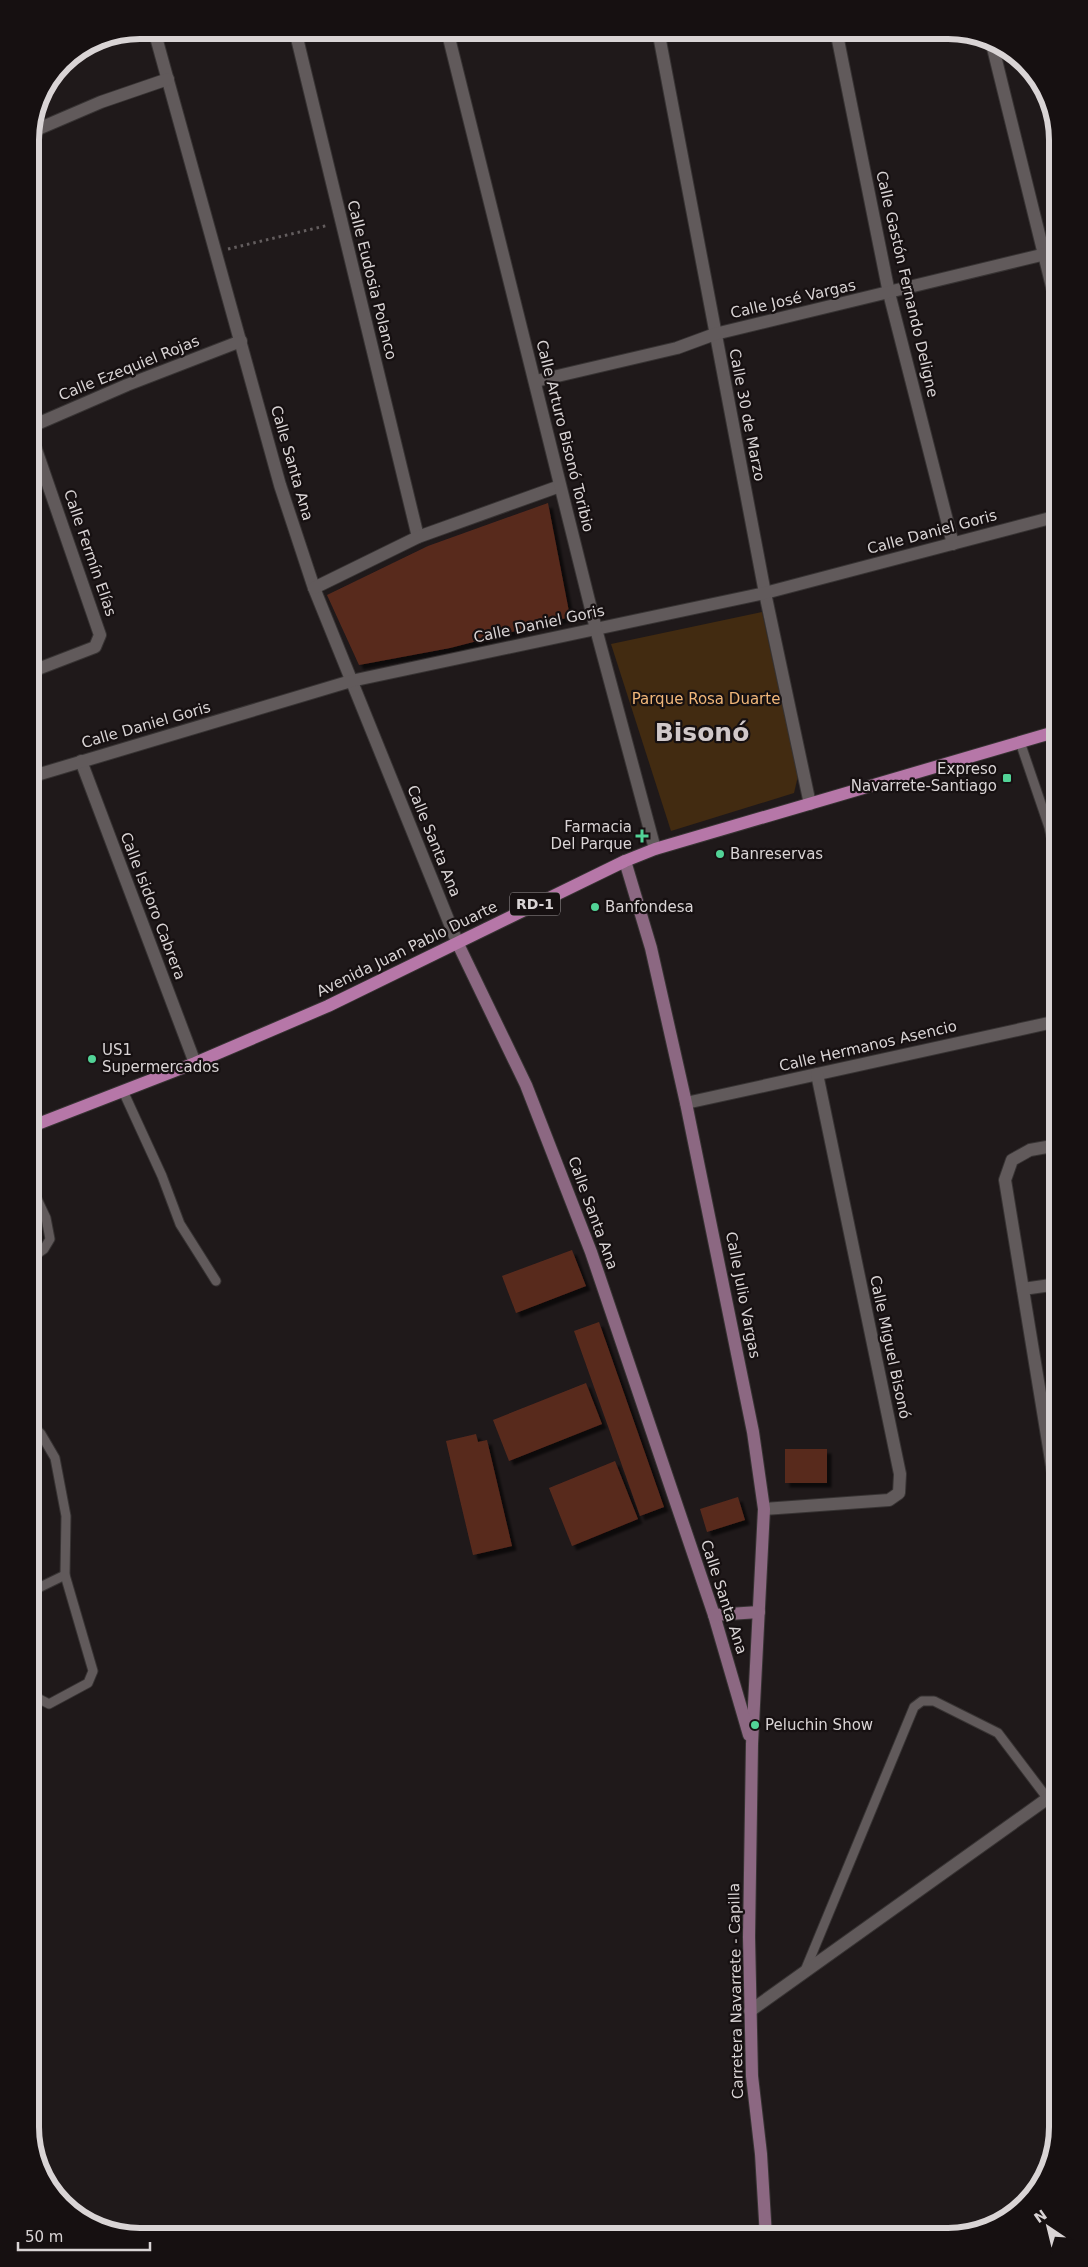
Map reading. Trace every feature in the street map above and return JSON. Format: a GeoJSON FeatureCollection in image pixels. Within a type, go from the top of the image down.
{"type":"FeatureCollection","features":[{"type":"Feature","properties":{"kind":"main road","name":"Avenida Juan Pablo Duarte"},"geometry":{"type":"LineString","coordinates":[[39,1124],[196,1063],[328,1006],[458,944],[540,901],[655,849],[1049,734]]}},
{"type":"Feature","properties":{"kind":"main road","name":"Calle Julio Vargas"},"geometry":{"type":"LineString","coordinates":[[625,861],[651,948],[686,1103],[749,1413],[764,1508],[752,1744]]}},
{"type":"Feature","properties":{"kind":"main road","name":"Calle Santa Ana"},"geometry":{"type":"LineString","coordinates":[[458,944],[526,1085],[591,1252],[714,1615],[752,1744]]}},
{"type":"Feature","properties":{"kind":"main road"},"geometry":{"type":"LineString","coordinates":[[714,1615],[759,1612]]}},
{"type":"Feature","properties":{"kind":"main road","name":"Carretera Navarrete - Capilla"},"geometry":{"type":"LineString","coordinates":[[752,1744],[750,2011],[752,2076],[761,2154],[765,2228]]}},
{"type":"Feature","properties":{"kind":"street","name":"Calle Santa Ana"},"geometry":{"type":"LineString","coordinates":[[157,39],[280,485],[314,588],[458,944]]}},
{"type":"Feature","properties":{"kind":"street","name":"Calle Eudosia Polanco"},"geometry":{"type":"LineString","coordinates":[[297,39],[418,537]]}},
{"type":"Feature","properties":{"kind":"street","name":"Calle Arturo Bisonó Toribio"},"geometry":{"type":"LineString","coordinates":[[449,39],[536,381],[596,629],[655,849]]}},
{"type":"Feature","properties":{"kind":"street","name":"Calle 30 de Marzo"},"geometry":{"type":"LineString","coordinates":[[660,39],[765,593],[810,804]]}},
{"type":"Feature","properties":{"kind":"street","name":"Calle Gastón Fernando Deligne"},"geometry":{"type":"LineString","coordinates":[[838,39],[889,292],[954,544]]}},
{"type":"Feature","properties":{"kind":"street"},"geometry":{"type":"LineString","coordinates":[[993,49],[1049,278]]}},
{"type":"Feature","properties":{"kind":"street"},"geometry":{"type":"LineString","coordinates":[[40,128],[101,102],[168,79]]}},
{"type":"Feature","properties":{"kind":"street","name":"Calle José Vargas"},"geometry":{"type":"LineString","coordinates":[[536,381],[677,348],[715,334],[1049,253]]}},
{"type":"Feature","properties":{"kind":"street","name":"Calle Ezequiel Rojas"},"geometry":{"type":"LineString","coordinates":[[39,423],[127,385],[241,341]]}},
{"type":"Feature","properties":{"kind":"street","name":"Calle Fermín Elías"},"geometry":{"type":"LineString","coordinates":[[39,458],[100,635],[95,647],[39,669]]}},
{"type":"Feature","properties":{"kind":"street"},"geometry":{"type":"LineString","coordinates":[[314,588],[418,537],[560,486]]}},
{"type":"Feature","properties":{"kind":"street","name":"Calle Daniel Goris"},"geometry":{"type":"LineString","coordinates":[[39,774],[351,681],[765,593],[1049,518]]}},
{"type":"Feature","properties":{"kind":"street","name":"Calle Isidoro Cabrera"},"geometry":{"type":"LineString","coordinates":[[81,761],[196,1063]]}},
{"type":"Feature","properties":{"kind":"street","name":"Calle Hermanos Asencio"},"geometry":{"type":"LineString","coordinates":[[686,1103],[1049,1023]]}},
{"type":"Feature","properties":{"kind":"street","name":"Calle Miguel Bisonó"},"geometry":{"type":"LineString","coordinates":[[764,1508],[889,1500],[898,1493],[900,1474],[817,1074]]}},
{"type":"Feature","properties":{"kind":"street"},"geometry":{"type":"LineString","coordinates":[[1049,1147],[1030,1150],[1012,1160],[1005,1180],[1023,1289],[1049,1410]]}},
{"type":"Feature","properties":{"kind":"street"},"geometry":{"type":"LineString","coordinates":[[1023,1289],[1049,1285]]}},
{"type":"Feature","properties":{"kind":"street"},"geometry":{"type":"LineString","coordinates":[[750,2011],[1049,1798]]}},
{"type":"Feature","properties":{"kind":"lane"},"geometry":{"type":"LineString","coordinates":[[1020,742],[1049,815]]}},
{"type":"Feature","properties":{"kind":"lane"},"geometry":{"type":"LineString","coordinates":[[123,1091],[162,1176],[180,1224],[216,1281]]}},
{"type":"Feature","properties":{"kind":"lane"},"geometry":{"type":"LineString","coordinates":[[39,1203],[46,1218],[50,1239],[44,1249],[39,1253]]}},
{"type":"Feature","properties":{"kind":"lane"},"geometry":{"type":"LineString","coordinates":[[39,1433],[56,1458],[66,1516],[65,1575],[93,1671],[88,1683],[49,1704],[39,1699]]}},
{"type":"Feature","properties":{"kind":"lane"},"geometry":{"type":"LineString","coordinates":[[39,1588],[65,1575]]}},
{"type":"Feature","properties":{"kind":"lane"},"geometry":{"type":"LineString","coordinates":[[802,1975],[914,1707],[922,1701],[934,1700],[998,1733],[1049,1790]]}},
{"type":"Feature","properties":{"kind":"path"},"geometry":{"type":"LineString","coordinates":[[215,252],[341,222]]}},
{"type":"Feature","properties":{"kind":"green space","name":"Parque Rosa Duarte"},"geometry":{"type":"Polygon","coordinates":[[[762,612],[798,776],[794,793],[671,831],[611,644],[762,612]]]}},
{"type":"Feature","properties":{"kind":"building"},"geometry":{"type":"Polygon","coordinates":[[[548,503],[570,617],[450,648],[359,665],[327,595],[428,546],[548,503]]]}},
{"type":"Feature","properties":{"kind":"building"},"geometry":{"type":"Polygon","coordinates":[[[572,1250],[586,1286],[516,1313],[502,1276],[572,1250]]]}},
{"type":"Feature","properties":{"kind":"building"},"geometry":{"type":"Polygon","coordinates":[[[599,1322],[664,1507],[640,1516],[574,1331],[599,1322]]]}},
{"type":"Feature","properties":{"kind":"building"},"geometry":{"type":"Polygon","coordinates":[[[586,1383],[602,1424],[509,1461],[493,1420],[586,1383]]]}},
{"type":"Feature","properties":{"kind":"building"},"geometry":{"type":"Polygon","coordinates":[[[476,1434],[478,1442],[487,1440],[512,1546],[473,1555],[446,1441],[476,1434]]]}},
{"type":"Feature","properties":{"kind":"building"},"geometry":{"type":"Polygon","coordinates":[[[785,1449],[827,1449],[827,1483],[785,1483],[785,1449]]]}},
{"type":"Feature","properties":{"kind":"building"},"geometry":{"type":"Polygon","coordinates":[[[615,1461],[638,1519],[572,1546],[549,1488],[615,1461]]]}},
{"type":"Feature","properties":{"kind":"building"},"geometry":{"type":"Polygon","coordinates":[[[738,1497],[745,1520],[707,1532],[700,1509],[738,1497]]]}},
{"type":"Feature","properties":{"kind":"place","name":"Expreso Navarrete-Santiago"},"geometry":{"type":"Point","coordinates":[1007,778]}},
{"type":"Feature","properties":{"kind":"place","name":"Farmacia Del Parque"},"geometry":{"type":"Point","coordinates":[642,836]}},
{"type":"Feature","properties":{"kind":"place","name":"Banreservas"},"geometry":{"type":"Point","coordinates":[720,854]}},
{"type":"Feature","properties":{"kind":"place","name":"Banfondesa"},"geometry":{"type":"Point","coordinates":[595,907]}},
{"type":"Feature","properties":{"kind":"place","name":"US1 Supermercados"},"geometry":{"type":"Point","coordinates":[92,1059]}},
{"type":"Feature","properties":{"kind":"place","name":"Peluchin Show"},"geometry":{"type":"Point","coordinates":[755,1725]}},
{"type":"Feature","properties":{"kind":"district","name":"Bisonó"},"geometry":{"type":"Point","coordinates":[702,732]}}]}
